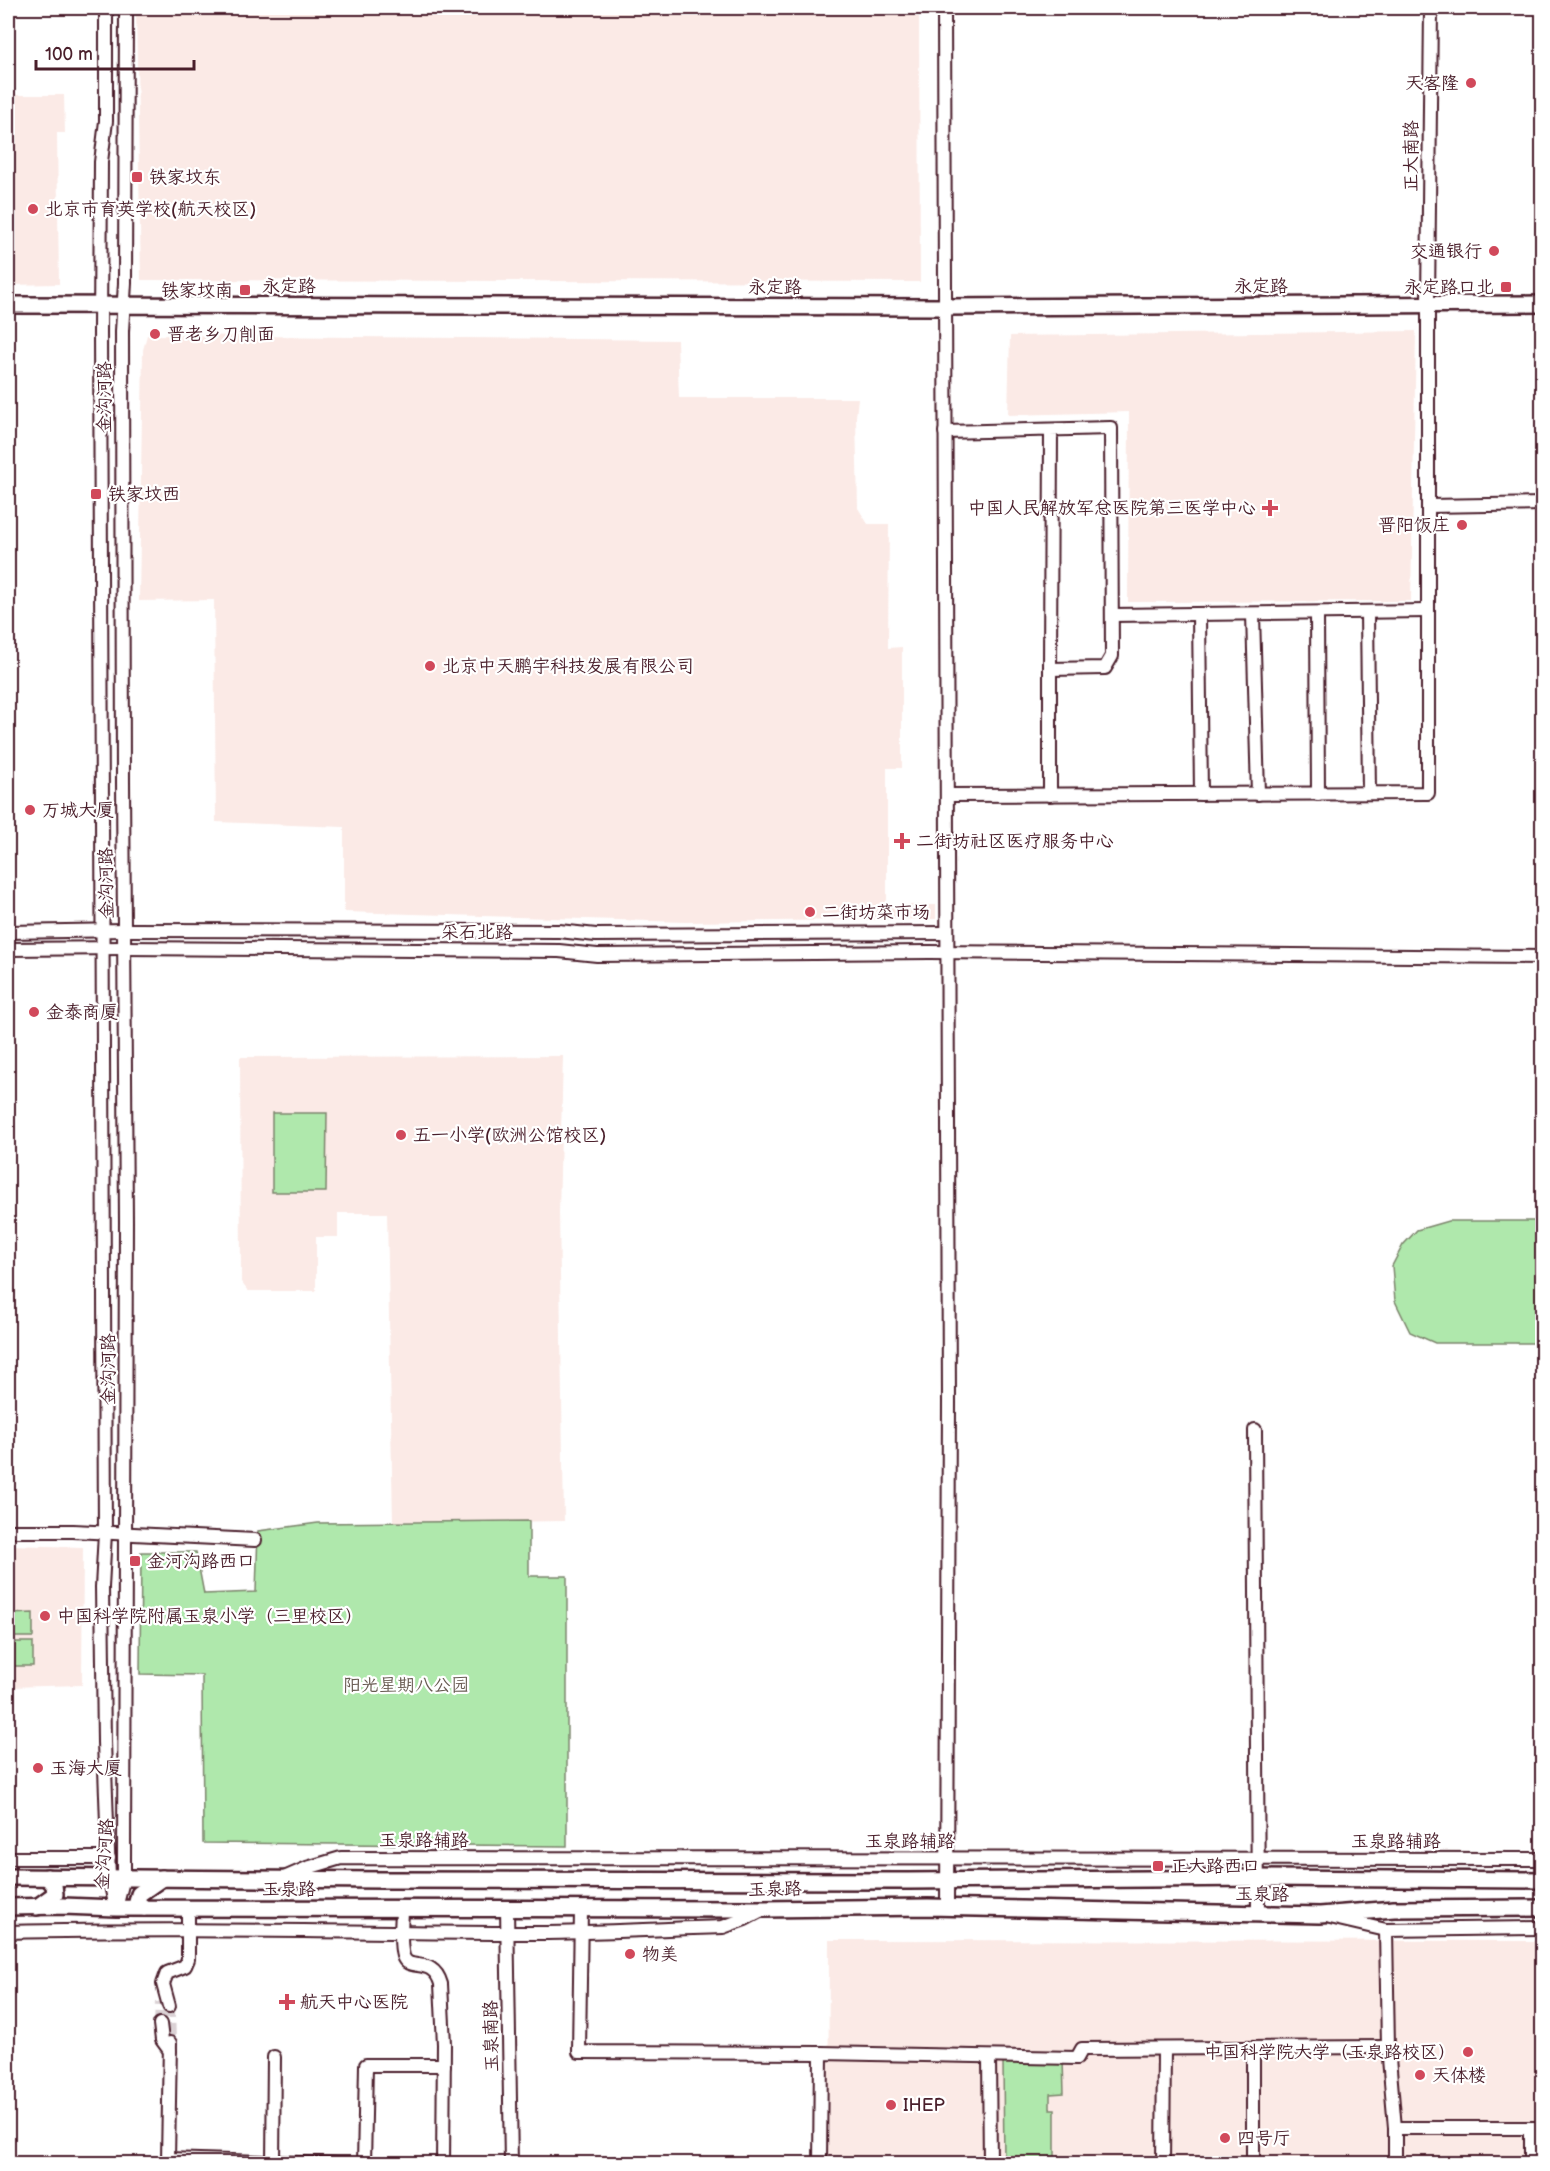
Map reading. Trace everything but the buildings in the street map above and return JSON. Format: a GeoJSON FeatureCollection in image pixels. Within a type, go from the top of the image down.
{"type":"FeatureCollection","features":[{"type":"Feature","properties":{"kind":"main road","name":"永定路"},"geometry":{"type":"LineString","coordinates":[[8,305],[944,307],[1542,304]]}},
{"type":"Feature","properties":{"kind":"main road","name":"玉泉路"},"geometry":{"type":"LineString","coordinates":[[8,1877],[908,1881],[1258,1878],[1542,1880]]}},
{"type":"Feature","properties":{"kind":"main road"},"geometry":{"type":"LineString","coordinates":[[37,1907],[55,1894],[54,1885],[47,1877]]}},
{"type":"Feature","properties":{"kind":"main road"},"geometry":{"type":"LineString","coordinates":[[144,1908],[137,1902],[139,1894],[162,1878]]}},
{"type":"Feature","properties":{"kind":"main road"},"geometry":{"type":"LineString","coordinates":[[908,1881],[915,1887],[917,1896],[909,1907]]}},
{"type":"Feature","properties":{"kind":"main road","name":"玉泉路"},"geometry":{"type":"LineString","coordinates":[[8,1907],[581,1909],[946,1907],[1320,1915],[1394,1909],[1542,1908]]}},
{"type":"Feature","properties":{"kind":"street","name":"金沟河路"},"geometry":{"type":"LineString","coordinates":[[106,8],[106,121],[101,162],[101,949],[104,1115],[105,1533],[102,1587],[104,1742],[109,1858],[116,1877]]}},
{"type":"Feature","properties":{"kind":"street","name":"金沟河路"},"geometry":{"type":"LineString","coordinates":[[116,1908],[126,1534],[122,485],[126,8]]}},
{"type":"Feature","properties":{"kind":"street"},"geometry":{"type":"LineString","coordinates":[[944,8],[949,1402],[946,1907]]}},
{"type":"Feature","properties":{"kind":"street","name":"正大南路"},"geometry":{"type":"LineString","coordinates":[[1369,793],[1428,794],[1428,304],[1431,8]]}},
{"type":"Feature","properties":{"kind":"street"},"geometry":{"type":"LineString","coordinates":[[945,432],[1111,428],[1112,656],[1105,668],[1050,669]]}},
{"type":"Feature","properties":{"kind":"street"},"geometry":{"type":"LineString","coordinates":[[1050,795],[1051,430]]}},
{"type":"Feature","properties":{"kind":"street"},"geometry":{"type":"LineString","coordinates":[[1428,506],[1542,504]]}},
{"type":"Feature","properties":{"kind":"street"},"geometry":{"type":"LineString","coordinates":[[1112,615],[1428,611]]}},
{"type":"Feature","properties":{"kind":"street"},"geometry":{"type":"LineString","coordinates":[[947,795],[1369,793],[1367,612]]}},
{"type":"Feature","properties":{"kind":"street"},"geometry":{"type":"LineString","coordinates":[[1317,613],[1318,794]]}},
{"type":"Feature","properties":{"kind":"street"},"geometry":{"type":"LineString","coordinates":[[1199,614],[1201,794]]}},
{"type":"Feature","properties":{"kind":"street"},"geometry":{"type":"LineString","coordinates":[[1254,614],[1257,794]]}},
{"type":"Feature","properties":{"kind":"street","name":"采石北路"},"geometry":{"type":"LineString","coordinates":[[8,932],[548,931],[596,935],[947,933]]}},
{"type":"Feature","properties":{"kind":"street","name":"采石北路"},"geometry":{"type":"LineString","coordinates":[[8,949],[559,951],[597,955],[947,953],[1542,957]]}},
{"type":"Feature","properties":{"kind":"street"},"geometry":{"type":"LineString","coordinates":[[1255,1430],[1257,1913]]}},
{"type":"Feature","properties":{"kind":"street"},"geometry":{"type":"LineString","coordinates":[[8,1531],[255,1540]]}},
{"type":"Feature","properties":{"kind":"street"},"geometry":{"type":"LineString","coordinates":[[8,1858],[109,1858]]}},
{"type":"Feature","properties":{"kind":"street","name":"玉泉路辅路"},"geometry":{"type":"LineString","coordinates":[[282,1879],[307,1868],[341,1858],[1542,1858]]}},
{"type":"Feature","properties":{"kind":"street"},"geometry":{"type":"LineString","coordinates":[[165,2000],[163,1984],[167,1973],[185,1966],[188,1959],[188,1908]]}},
{"type":"Feature","properties":{"kind":"street"},"geometry":{"type":"LineString","coordinates":[[402,1908],[402,1956],[404,1960],[410,1965],[432,1968],[441,1984],[444,2065],[443,2163]]}},
{"type":"Feature","properties":{"kind":"street","name":"玉泉南路"},"geometry":{"type":"LineString","coordinates":[[507,1908],[511,2163]]}},
{"type":"Feature","properties":{"kind":"street"},"geometry":{"type":"LineString","coordinates":[[581,1909],[579,2052],[821,2053],[1077,2058],[1082,2049],[1388,2047]]}},
{"type":"Feature","properties":{"kind":"street"},"geometry":{"type":"LineString","coordinates":[[8,1932],[188,1930],[581,1932],[723,1927],[764,1909]]}},
{"type":"Feature","properties":{"kind":"street"},"geometry":{"type":"LineString","coordinates":[[1320,1915],[1386,1930],[1542,1928]]}},
{"type":"Feature","properties":{"kind":"street"},"geometry":{"type":"LineString","coordinates":[[1386,1930],[1388,2047],[1395,2128],[1395,2163]]}},
{"type":"Feature","properties":{"kind":"street"},"geometry":{"type":"LineString","coordinates":[[160,2024],[162,2040],[170,2048],[168,2159],[333,2163]]}},
{"type":"Feature","properties":{"kind":"street"},"geometry":{"type":"LineString","coordinates":[[1163,2163],[1164,2049]]}},
{"type":"Feature","properties":{"kind":"street"},"geometry":{"type":"LineString","coordinates":[[1253,2049],[1253,2163]]}},
{"type":"Feature","properties":{"kind":"street"},"geometry":{"type":"LineString","coordinates":[[820,2163],[821,2053]]}},
{"type":"Feature","properties":{"kind":"street"},"geometry":{"type":"LineString","coordinates":[[273,2162],[274,2057]]}},
{"type":"Feature","properties":{"kind":"street"},"geometry":{"type":"LineString","coordinates":[[989,2057],[990,2163]]}},
{"type":"Feature","properties":{"kind":"street"},"geometry":{"type":"LineString","coordinates":[[364,2163],[366,2065],[444,2065]]}},
{"type":"Feature","properties":{"kind":"street"},"geometry":{"type":"LineString","coordinates":[[1395,2128],[1537,2128],[1531,2163]]}},
{"type":"Feature","properties":{"kind":"shaded area"},"geometry":{"type":"Polygon","coordinates":[[[136,8],[919,8],[920,282],[141,280],[136,8]]]}},
{"type":"Feature","properties":{"kind":"shaded area","name":"北京市育英学校(航天校区)"},"geometry":{"type":"Polygon","coordinates":[[[8,95],[64,95],[65,133],[57,133],[59,284],[8,285],[8,95]]]}},
{"type":"Feature","properties":{"kind":"shaded area","name":"中国人民解放军总医院第三医学中心"},"geometry":{"type":"Polygon","coordinates":[[[1416,331],[1411,601],[1128,602],[1129,412],[1008,415],[1010,336],[1416,331]]]}},
{"type":"Feature","properties":{"kind":"shaded area"},"geometry":{"type":"Polygon","coordinates":[[[147,335],[677,340],[679,398],[858,398],[856,417],[858,508],[868,524],[889,524],[888,648],[902,647],[902,768],[887,768],[887,900],[882,905],[936,905],[936,919],[685,922],[344,912],[344,827],[216,822],[214,600],[139,601],[143,350],[147,335]]]}},
{"type":"Feature","properties":{"kind":"shaded area"},"geometry":{"type":"Polygon","coordinates":[[[563,1056],[559,1212],[564,1521],[393,1524],[387,1213],[338,1213],[338,1237],[316,1237],[316,1291],[248,1291],[241,1282],[240,1057],[563,1056]]]}},
{"type":"Feature","properties":{"kind":"shaded area","name":"中国科学院附属玉泉小学（三里校区）"},"geometry":{"type":"Polygon","coordinates":[[[8,1545],[83,1547],[82,1685],[8,1687],[8,1545]]]}},
{"type":"Feature","properties":{"kind":"shaded area"},"geometry":{"type":"Polygon","coordinates":[[[829,1940],[1542,1941],[1542,2163],[828,2164],[829,1940]]]}},
{"type":"Feature","properties":{"kind":"green space"},"geometry":{"type":"Polygon","coordinates":[[[272,1113],[327,1113],[326,1192],[272,1192],[272,1113]]]}},
{"type":"Feature","properties":{"kind":"green space"},"geometry":{"type":"Polygon","coordinates":[[[1448,1221],[1542,1221],[1542,1343],[1435,1343],[1410,1332],[1395,1301],[1392,1266],[1403,1245],[1417,1230],[1448,1221]]]}},
{"type":"Feature","properties":{"kind":"green space","name":"阳光星期八公园"},"geometry":{"type":"Polygon","coordinates":[[[529,1521],[529,1576],[567,1576],[567,1846],[203,1843],[202,1675],[140,1674],[141,1552],[196,1552],[204,1594],[256,1592],[258,1531],[318,1523],[529,1521]]]}},
{"type":"Feature","properties":{"kind":"green space"},"geometry":{"type":"Polygon","coordinates":[[[33,1613],[33,1637],[8,1637],[8,1614],[33,1613]]]}},
{"type":"Feature","properties":{"kind":"green space"},"geometry":{"type":"Polygon","coordinates":[[[8,1642],[33,1642],[33,1666],[8,1666],[8,1642]]]}},
{"type":"Feature","properties":{"kind":"green space"},"geometry":{"type":"Polygon","coordinates":[[[1063,2060],[1064,2093],[1050,2094],[1050,2109],[1055,2109],[1055,2163],[1004,2163],[1003,2061],[1063,2060]]]}},
{"type":"Feature","properties":{"kind":"tunnel"},"geometry":{"type":"LineString","coordinates":[[160,2024],[161,2002]]}},
{"type":"Feature","properties":{"kind":"tunnel"},"geometry":{"type":"LineString","coordinates":[[169,2006],[170,2043]]}},
{"type":"Feature","properties":{"kind":"place","name":"天客隆"},"geometry":{"type":"Point","coordinates":[1471,83]}},
{"type":"Feature","properties":{"kind":"place","name":"铁家坟东"},"geometry":{"type":"Point","coordinates":[137,177]}},
{"type":"Feature","properties":{"kind":"place","name":"北京市育英学校(航天校区)"},"geometry":{"type":"Point","coordinates":[33,209]}},
{"type":"Feature","properties":{"kind":"place","name":"交通银行"},"geometry":{"type":"Point","coordinates":[1494,251]}},
{"type":"Feature","properties":{"kind":"place","name":"永定路口北"},"geometry":{"type":"Point","coordinates":[1506,287]}},
{"type":"Feature","properties":{"kind":"place","name":"铁家坟南"},"geometry":{"type":"Point","coordinates":[245,290]}},
{"type":"Feature","properties":{"kind":"place","name":"晋老乡刀削面"},"geometry":{"type":"Point","coordinates":[155,334]}},
{"type":"Feature","properties":{"kind":"place","name":"铁家坟西"},"geometry":{"type":"Point","coordinates":[96,494]}},
{"type":"Feature","properties":{"kind":"place","name":"中国人民解放军总医院第三医学中心"},"geometry":{"type":"Point","coordinates":[1270,508]}},
{"type":"Feature","properties":{"kind":"place","name":"晋阳饭庄"},"geometry":{"type":"Point","coordinates":[1462,525]}},
{"type":"Feature","properties":{"kind":"place","name":"北京中天鹏宇科技发展有限公司"},"geometry":{"type":"Point","coordinates":[430,666]}},
{"type":"Feature","properties":{"kind":"place","name":"万城大厦"},"geometry":{"type":"Point","coordinates":[30,810]}},
{"type":"Feature","properties":{"kind":"place","name":"二街坊社区医疗服务中心"},"geometry":{"type":"Point","coordinates":[902,841]}},
{"type":"Feature","properties":{"kind":"place","name":"二街坊菜市场"},"geometry":{"type":"Point","coordinates":[810,912]}},
{"type":"Feature","properties":{"kind":"place","name":"金泰商厦"},"geometry":{"type":"Point","coordinates":[34,1012]}},
{"type":"Feature","properties":{"kind":"place","name":"五一小学(欧洲公馆校区)"},"geometry":{"type":"Point","coordinates":[401,1135]}},
{"type":"Feature","properties":{"kind":"place","name":"金河沟路西口"},"geometry":{"type":"Point","coordinates":[135,1561]}},
{"type":"Feature","properties":{"kind":"place","name":"中国科学院附属玉泉小学（三里校区）"},"geometry":{"type":"Point","coordinates":[45,1616]}},
{"type":"Feature","properties":{"kind":"place","name":"玉海大厦"},"geometry":{"type":"Point","coordinates":[38,1768]}},
{"type":"Feature","properties":{"kind":"place","name":"正大路西口"},"geometry":{"type":"Point","coordinates":[1158,1866]}},
{"type":"Feature","properties":{"kind":"place","name":"物美"},"geometry":{"type":"Point","coordinates":[630,1954]}},
{"type":"Feature","properties":{"kind":"place","name":"航天中心医院"},"geometry":{"type":"Point","coordinates":[287,2002]}},
{"type":"Feature","properties":{"kind":"place","name":"中国科学院大学（玉泉路校区）"},"geometry":{"type":"Point","coordinates":[1468,2052]}},
{"type":"Feature","properties":{"kind":"place","name":"天体楼"},"geometry":{"type":"Point","coordinates":[1420,2075]}},
{"type":"Feature","properties":{"kind":"place","name":"IHEP"},"geometry":{"type":"Point","coordinates":[891,2105]}},
{"type":"Feature","properties":{"kind":"place","name":"四号厅"},"geometry":{"type":"Point","coordinates":[1225,2138]}}]}
